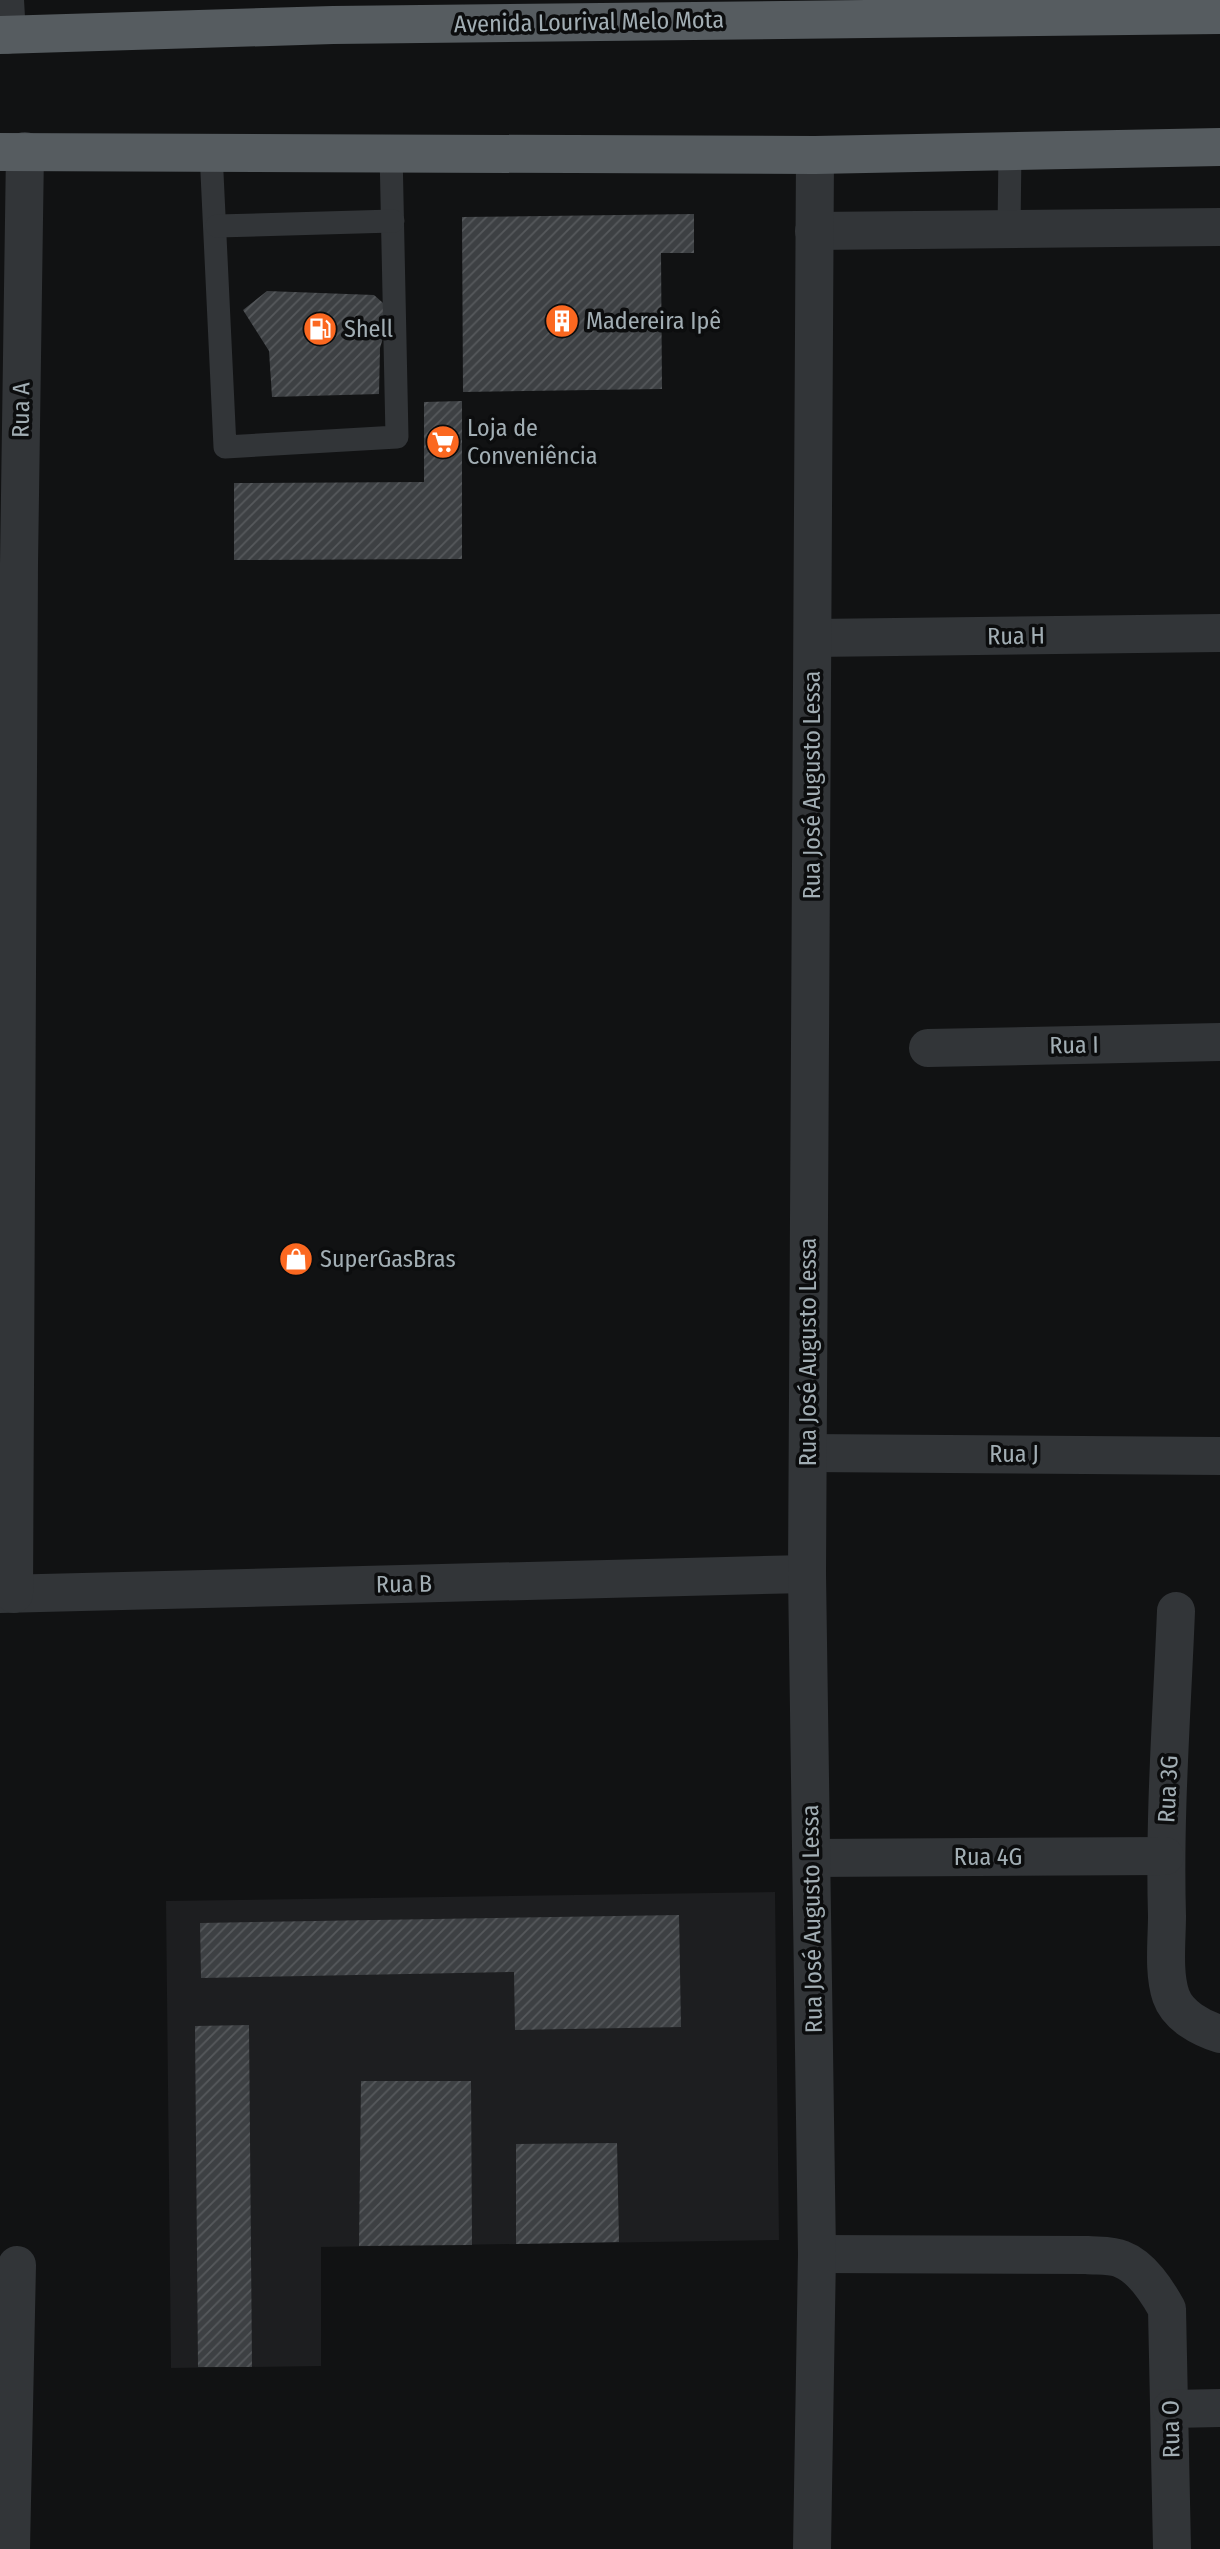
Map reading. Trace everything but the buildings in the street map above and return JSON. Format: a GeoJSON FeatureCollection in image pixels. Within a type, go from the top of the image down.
{"type":"FeatureCollection","features":[{"type":"Feature","properties":{"kind":"highway","name":"Avenida Lourival Melo Mota"},"geometry":{"type":"LineString","coordinates":[[4,23],[331,12],[1220,15]]}},
{"type":"Feature","properties":{"kind":"highway"},"geometry":{"type":"LineString","coordinates":[[13,151],[815,155],[1220,147]]}},
{"type":"Feature","properties":{"kind":"street","name":"Rua A"},"geometry":{"type":"LineString","coordinates":[[7,1594],[9,564],[13,151]]}},
{"type":"Feature","properties":{"kind":"street","name":"Rua José Augusto Lessa"},"geometry":{"type":"LineString","coordinates":[[812,2549],[817,2254],[807,1574],[815,155]]}},
{"type":"Feature","properties":{"kind":"street"},"geometry":{"type":"LineString","coordinates":[[814,231],[1220,227]]}},
{"type":"Feature","properties":{"kind":"street","name":"Rua H"},"geometry":{"type":"LineString","coordinates":[[813,638],[1220,633]]}},
{"type":"Feature","properties":{"kind":"street","name":"Rua I"},"geometry":{"type":"LineString","coordinates":[[928,1048],[1220,1042]]}},
{"type":"Feature","properties":{"kind":"street","name":"Rua J"},"geometry":{"type":"LineString","coordinates":[[808,1453],[1220,1456]]}},
{"type":"Feature","properties":{"kind":"street","name":"Rua B"},"geometry":{"type":"LineString","coordinates":[[7,1594],[807,1574]]}},
{"type":"Feature","properties":{"kind":"street","name":"Rua 3G"},"geometry":{"type":"LineString","coordinates":[[1176,1611],[1165,1856],[1171,1997],[1183,2013],[1202,2028],[1220,2034]]}},
{"type":"Feature","properties":{"kind":"street","name":"Rua 4G"},"geometry":{"type":"LineString","coordinates":[[812,1858],[1165,1856]]}},
{"type":"Feature","properties":{"kind":"street","name":"Rua O"},"geometry":{"type":"LineString","coordinates":[[817,2254],[1087,2255],[1121,2259],[1157,2290],[1167,2309],[1172,2549]]}},
{"type":"Feature","properties":{"kind":"street"},"geometry":{"type":"LineString","coordinates":[[10,2549],[9,2339],[17,2265]]}},
{"type":"Feature","properties":{"kind":"street"},"geometry":{"type":"LineString","coordinates":[[1171,2409],[1220,2408]]}},
{"type":"Feature","properties":{"kind":"lane"},"geometry":{"type":"LineString","coordinates":[[211,152],[217,226],[225,447],[397,437],[391,151]]}},
{"type":"Feature","properties":{"kind":"lane"},"geometry":{"type":"LineString","coordinates":[[1009,229],[1010,151]]}},
{"type":"Feature","properties":{"kind":"lane"},"geometry":{"type":"LineString","coordinates":[[217,226],[393,221]]}},
{"type":"Feature","properties":{"kind":"shaded area"},"geometry":{"type":"Polygon","coordinates":[[[775,1892],[779,2240],[321,2247],[321,2366],[171,2368],[166,1901],[775,1892]]]}},
{"type":"Feature","properties":{"kind":"place","name":"Madereira Ipê"},"geometry":{"type":"Point","coordinates":[562,321]}},
{"type":"Feature","properties":{"kind":"place","name":"Shell"},"geometry":{"type":"Point","coordinates":[320,329]}},
{"type":"Feature","properties":{"kind":"place","name":"Loja de Conveniência"},"geometry":{"type":"Point","coordinates":[443,442]}},
{"type":"Feature","properties":{"kind":"place","name":"SuperGasBras"},"geometry":{"type":"Point","coordinates":[296,1259]}}]}
